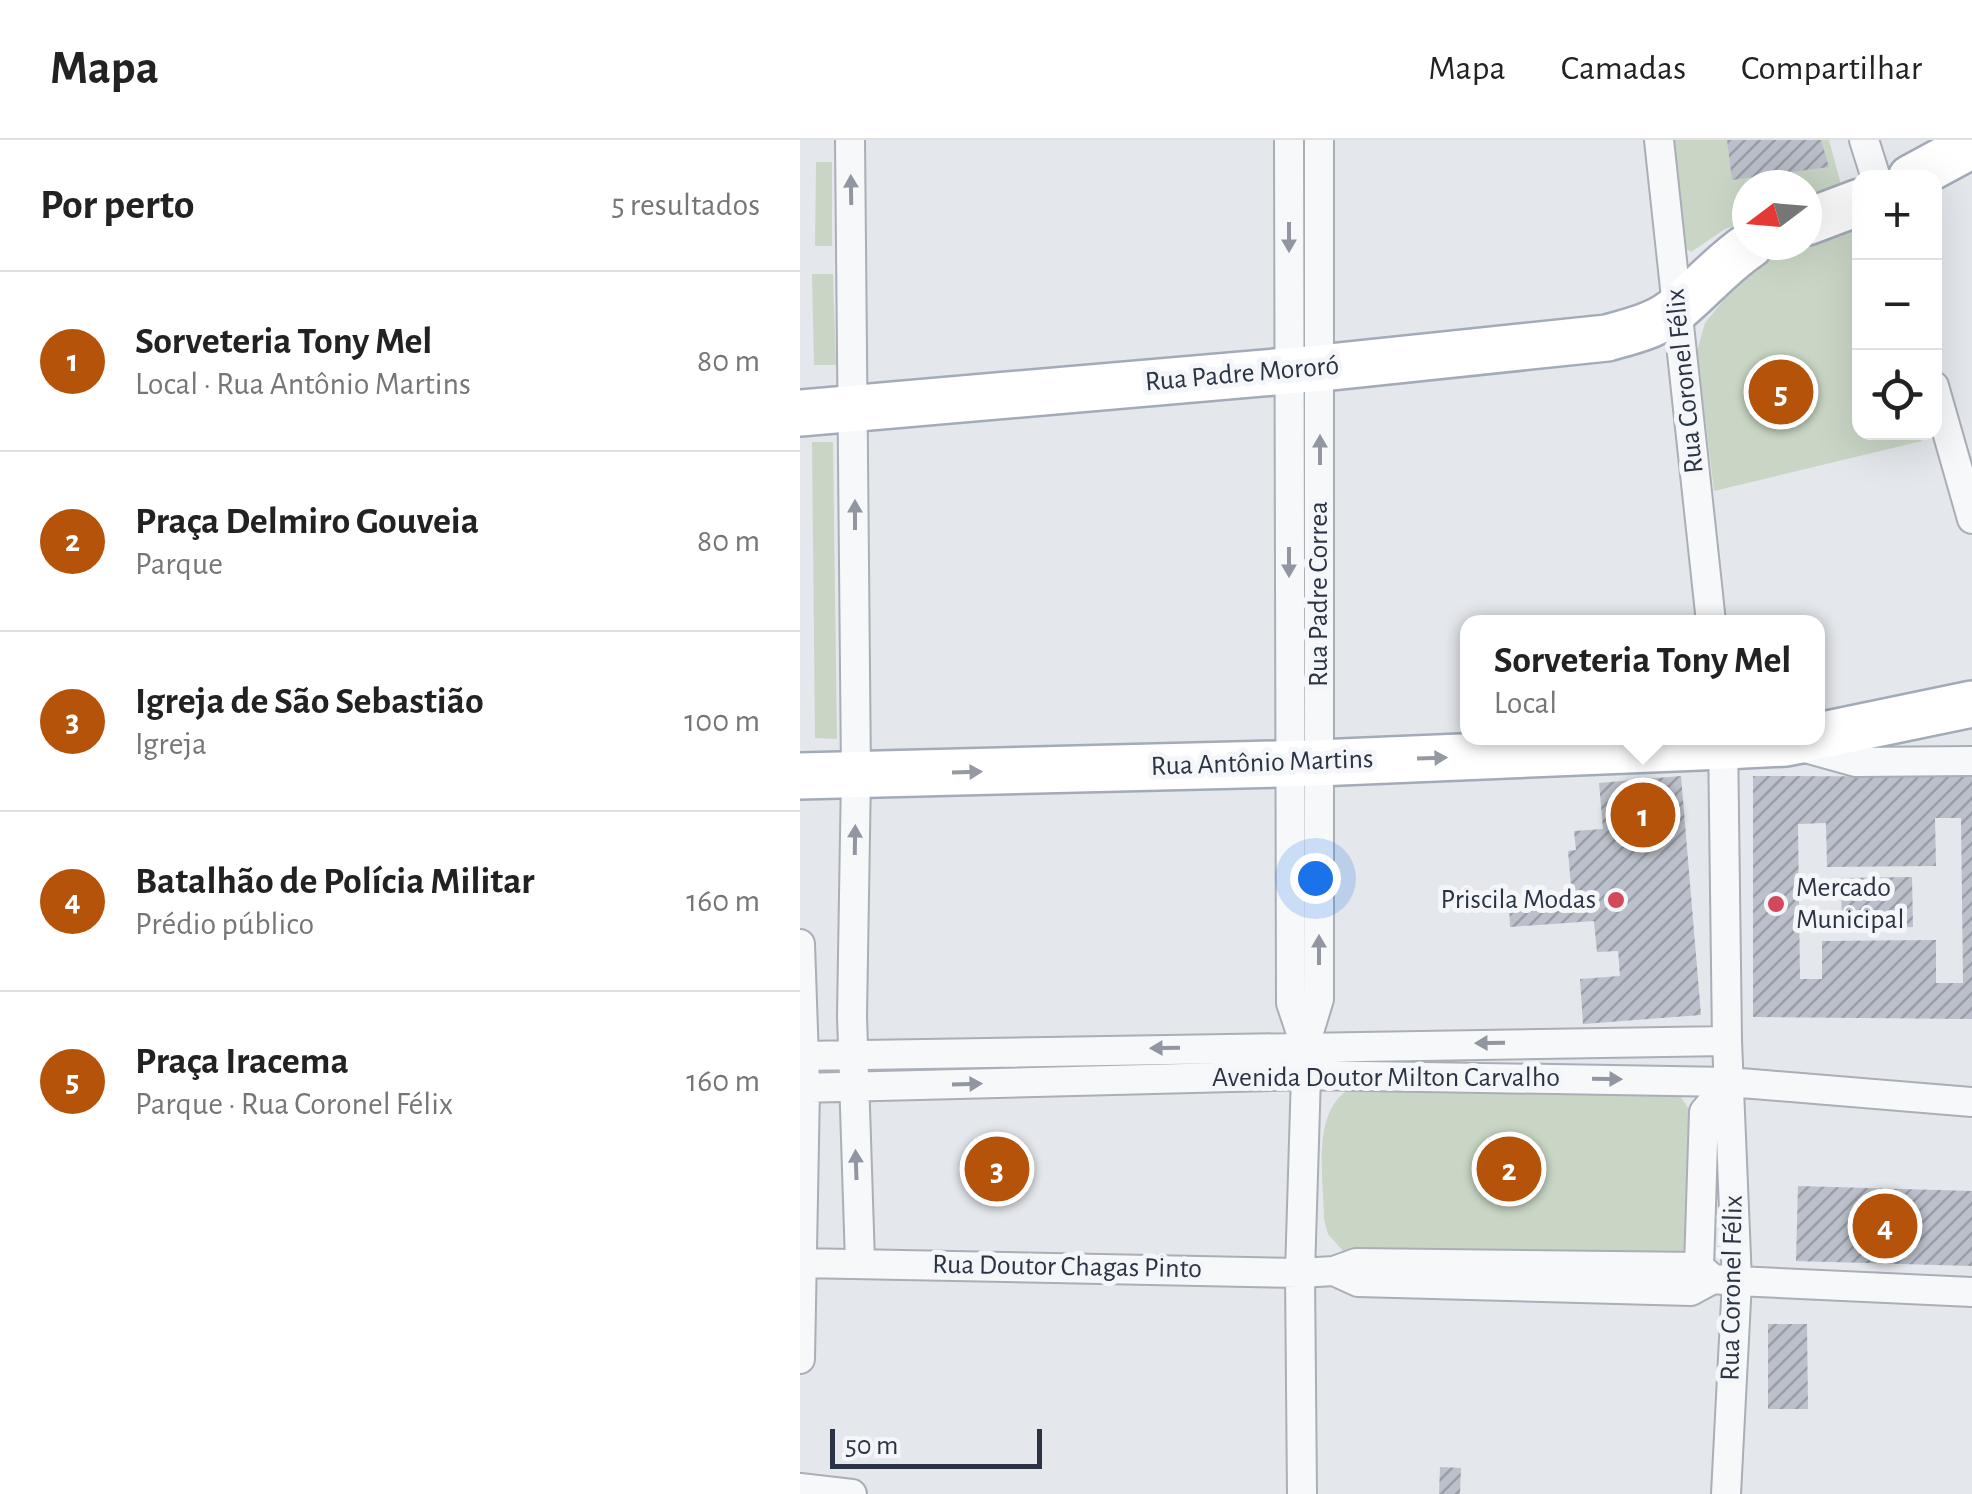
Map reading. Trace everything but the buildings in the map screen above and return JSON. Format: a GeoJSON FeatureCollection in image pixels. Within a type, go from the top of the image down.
{"type":"FeatureCollection","features":[{"type":"Feature","properties":{"kind":"main road"},"geometry":{"type":"LineString","coordinates":[[1925,170],[1972,144]]}},
{"type":"Feature","properties":{"kind":"main road"},"geometry":{"type":"LineString","coordinates":[[1822,216],[1852,205]]}},
{"type":"Feature","properties":{"kind":"main road"},"geometry":{"type":"LineString","coordinates":[[1678,309],[1732,257]]}},
{"type":"Feature","properties":{"kind":"main road","name":"Rua Padre Mororó"},"geometry":{"type":"LineString","coordinates":[[800,412],[1305,369],[1607,338],[1648,326],[1678,309]]}},
{"type":"Feature","properties":{"kind":"main road","name":"Rua Antônio Martins"},"geometry":{"type":"LineString","coordinates":[[1825,735],[1972,704]]}},
{"type":"Feature","properties":{"kind":"main road","name":"Rua Antônio Martins"},"geometry":{"type":"LineString","coordinates":[[800,776],[1303,763],[1663,745]]}},
{"type":"Feature","properties":{"kind":"street"},"geometry":{"type":"LineString","coordinates":[[850,140],[856,776],[853,1055],[860,1262]]}},
{"type":"Feature","properties":{"kind":"street","name":"Rua Padre Correa"},"geometry":{"type":"LineString","coordinates":[[1289,140],[1305,369]]}},
{"type":"Feature","properties":{"kind":"street","name":"Rua Padre Correa"},"geometry":{"type":"LineString","coordinates":[[1302,1494],[1300,1273],[1306,1075],[1304,1045],[1291,1003],[1303,763],[1305,369],[1320,140]]}},
{"type":"Feature","properties":{"kind":"street","name":"Rua Coronel Félix"},"geometry":{"type":"LineString","coordinates":[[1659,140],[1709,615]]}},
{"type":"Feature","properties":{"kind":"street"},"geometry":{"type":"LineString","coordinates":[[1864,140],[1873,170]]}},
{"type":"Feature","properties":{"kind":"street"},"geometry":{"type":"LineString","coordinates":[[1942,414],[1972,520]]}},
{"type":"Feature","properties":{"kind":"street","name":"Rua Coronel Félix"},"geometry":{"type":"LineString","coordinates":[[1716,1275],[1728,1082],[1723,745]]}},
{"type":"Feature","properties":{"kind":"street"},"geometry":{"type":"LineString","coordinates":[[1818,745],[1856,762],[1972,761]]}},
{"type":"Feature","properties":{"kind":"street"},"geometry":{"type":"LineString","coordinates":[[800,944],[800,1359]]}},
{"type":"Feature","properties":{"kind":"street","name":"Avenida Doutor Milton Carvalho"},"geometry":{"type":"LineString","coordinates":[[802,1056],[1727,1041]]}},
{"type":"Feature","properties":{"kind":"street","name":"Avenida Doutor Milton Carvalho"},"geometry":{"type":"LineString","coordinates":[[802,1088],[1306,1075],[1728,1082],[1972,1102]]}},
{"type":"Feature","properties":{"kind":"street","name":"Rua Coronel Félix"},"geometry":{"type":"LineString","coordinates":[[1726,1494],[1704,1112],[1728,1082]]}},
{"type":"Feature","properties":{"kind":"street","name":"Rua Doutor Chagas Pinto"},"geometry":{"type":"LineString","coordinates":[[802,1263],[1334,1271],[1358,1282],[1691,1291],[1716,1275],[1972,1292]]}},
{"type":"Feature","properties":{"kind":"street"},"geometry":{"type":"LineString","coordinates":[[800,1488],[852,1494]]}},
{"type":"Feature","properties":{"kind":"green space"},"geometry":{"type":"Polygon","coordinates":[[[1674,140],[1829,140],[1843,192],[1822,198],[1822,170],[1732,170],[1732,227],[1691,252],[1683,246],[1674,140]]]}},
{"type":"Feature","properties":{"kind":"green space"},"geometry":{"type":"Polygon","coordinates":[[[816,162],[832,162],[832,246],[815,246],[816,162]]]}},
{"type":"Feature","properties":{"kind":"green space"},"geometry":{"type":"Polygon","coordinates":[[[1852,224],[1852,440],[1922,441],[1714,491],[1697,351],[1705,323],[1750,268],[1769,260],[1822,260],[1822,237],[1852,224]]]}},
{"type":"Feature","properties":{"kind":"green space"},"geometry":{"type":"Polygon","coordinates":[[[812,274],[833,274],[836,365],[814,365],[812,274]]]}},
{"type":"Feature","properties":{"kind":"green space"},"geometry":{"type":"Polygon","coordinates":[[[812,442],[833,442],[837,739],[815,738],[812,442]]]}},
{"type":"Feature","properties":{"kind":"green space"},"geometry":{"type":"Polygon","coordinates":[[[1352,1088],[1676,1090],[1695,1118],[1692,1246],[1680,1256],[1343,1251],[1328,1234],[1324,1219],[1322,1146],[1330,1111],[1352,1088]]]}},
{"type":"Feature","properties":{"kind":"place","name":"Praça Iracema"},"geometry":{"type":"Point","coordinates":[1781,392]}},
{"type":"Feature","properties":{"kind":"place","name":"Sorveteria Tony Mel"},"geometry":{"type":"Point","coordinates":[1643,815]}},
{"type":"Feature","properties":{"kind":"place","name":"Priscila Modas"},"geometry":{"type":"Point","coordinates":[1616,900]}},
{"type":"Feature","properties":{"kind":"place","name":"Mercado Municipal"},"geometry":{"type":"Point","coordinates":[1776,904]}},
{"type":"Feature","properties":{"kind":"place","name":"Igreja de São Sebastião"},"geometry":{"type":"Point","coordinates":[997,1169]}},
{"type":"Feature","properties":{"kind":"place","name":"Praça Delmiro Gouveia"},"geometry":{"type":"Point","coordinates":[1509,1169]}},
{"type":"Feature","properties":{"kind":"place","name":"Batalhão de Polícia Militar"},"geometry":{"type":"Point","coordinates":[1885,1226]}}]}
